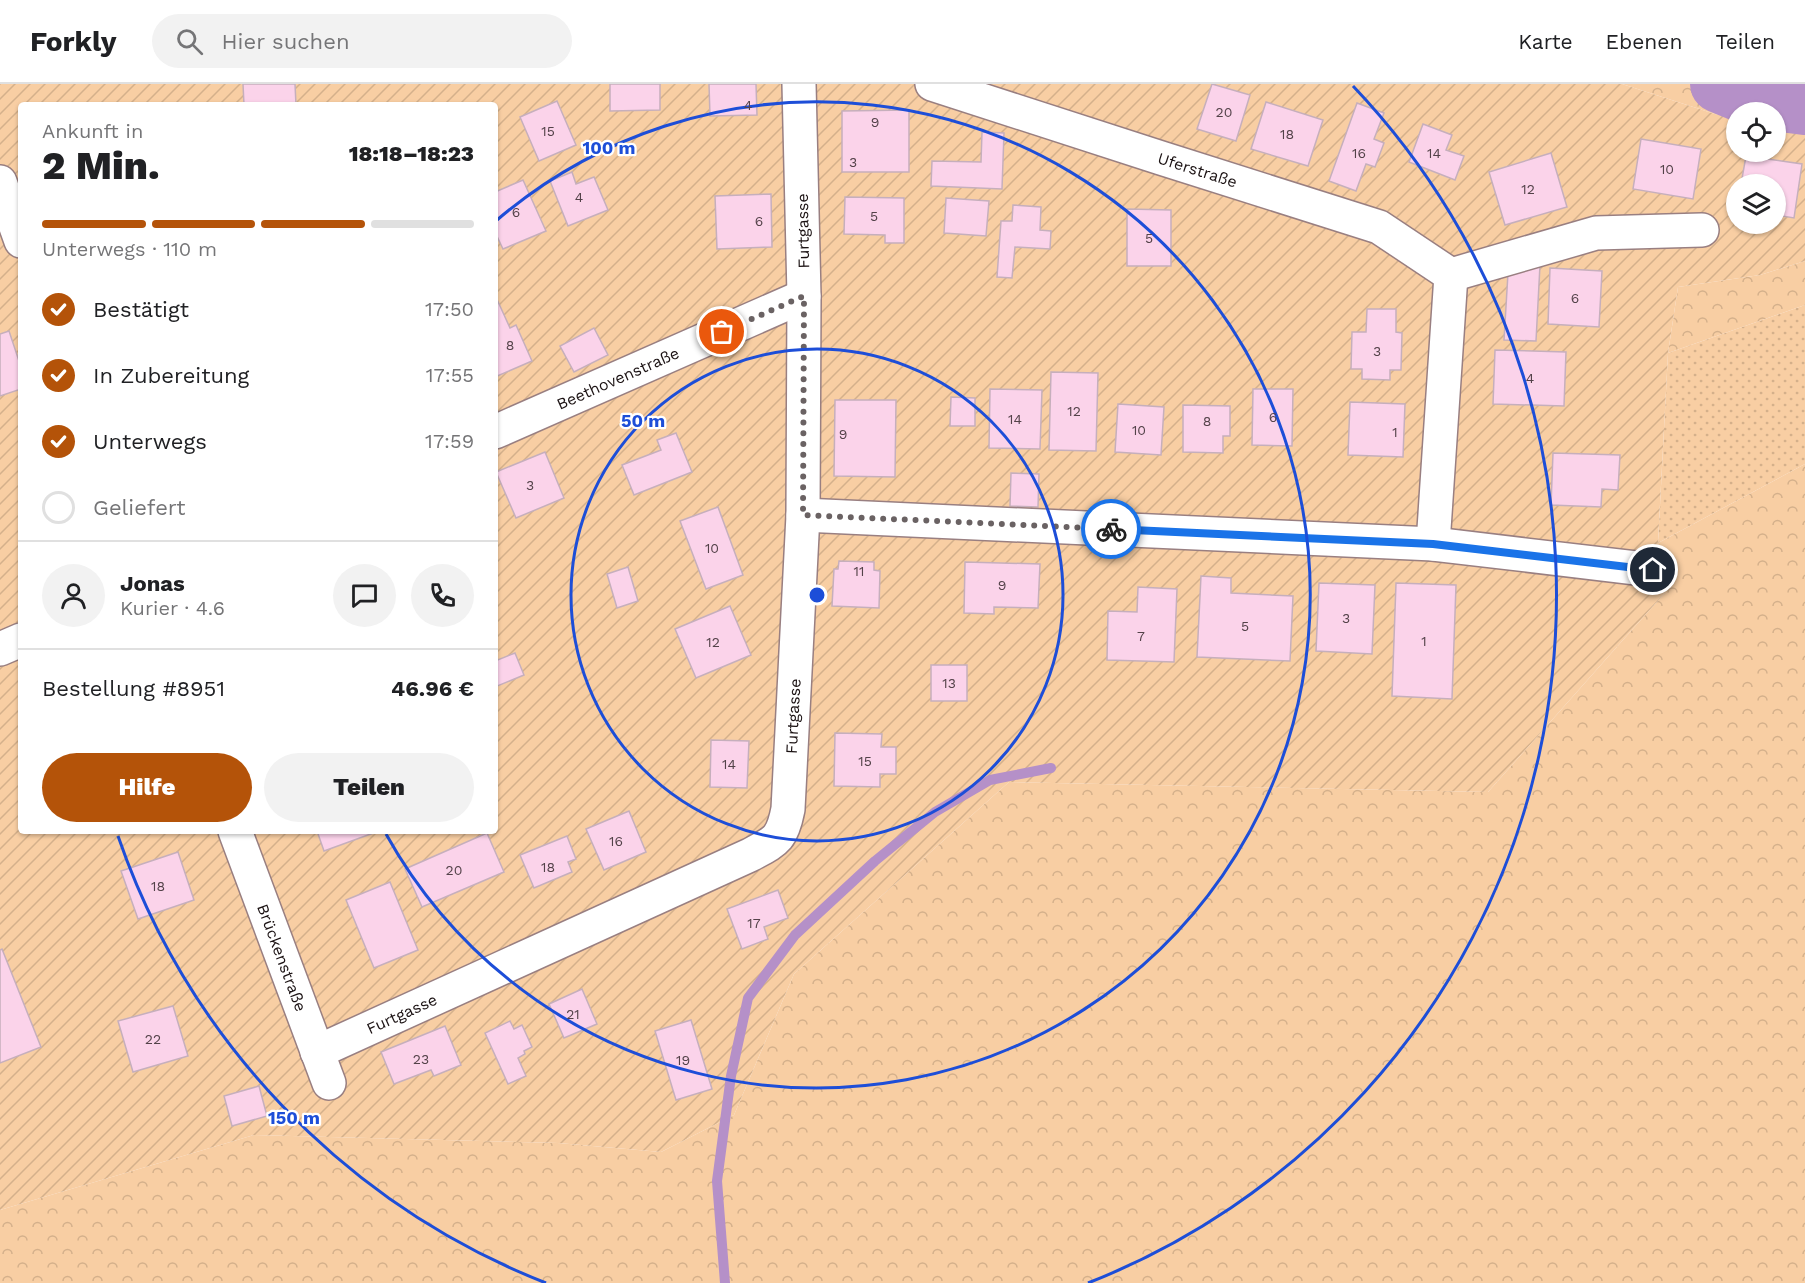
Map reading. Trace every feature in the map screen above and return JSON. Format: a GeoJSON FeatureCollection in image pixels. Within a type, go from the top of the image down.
{"type":"FeatureCollection","features":[{"type":"Feature","properties":{"kind":"street","name":"Furtgasse"},"geometry":{"type":"LineString","coordinates":[[317,1052],[750,855],[776,841],[785,824],[788,809],[803,515],[804,296],[799,84]]}},
{"type":"Feature","properties":{"kind":"street","name":"Uferstraße"},"geometry":{"type":"LineString","coordinates":[[932,84],[1380,227],[1451,275]]}},
{"type":"Feature","properties":{"kind":"street"},"geometry":{"type":"LineString","coordinates":[[0,182],[18,233]]}},
{"type":"Feature","properties":{"kind":"street"},"geometry":{"type":"LineString","coordinates":[[1433,544],[1451,275],[1596,234],[1702,230]]}},
{"type":"Feature","properties":{"kind":"street","name":"Beethovenstraße"},"geometry":{"type":"LineString","coordinates":[[498,431],[804,296]]}},
{"type":"Feature","properties":{"kind":"street"},"geometry":{"type":"LineString","coordinates":[[803,515],[1433,544],[1653,570]]}},
{"type":"Feature","properties":{"kind":"street"},"geometry":{"type":"LineString","coordinates":[[0,649],[18,641]]}},
{"type":"Feature","properties":{"kind":"street","name":"Brückenstraße"},"geometry":{"type":"LineString","coordinates":[[236,834],[329,1083]]}},
{"type":"Feature","properties":{"kind":"green space"},"geometry":{"type":"Polygon","coordinates":[[[0,84],[1622,84],[1726,116],[1726,162],[1786,162],[1786,126],[1805,129],[1805,261],[1760,275],[1678,287],[1668,353],[1658,542],[1670,587],[1488,792],[1009,782],[794,974],[734,1115],[661,1152],[558,1143],[254,1135],[0,1210],[0,84]]]}},
{"type":"Feature","properties":{"kind":"green space"},"geometry":{"type":"Polygon","coordinates":[[[1622,84],[1805,84],[1805,129],[1786,126],[1786,102],[1726,102],[1726,116],[1622,84]]]}},
{"type":"Feature","properties":{"kind":"green space"},"geometry":{"type":"Polygon","coordinates":[[[1805,261],[1805,305],[1668,353],[1678,287],[1760,275],[1805,261]]]}},
{"type":"Feature","properties":{"kind":"green space"},"geometry":{"type":"Polygon","coordinates":[[[1805,305],[1805,464],[1658,543],[1668,353],[1805,305]]]}},
{"type":"Feature","properties":{"kind":"green space"},"geometry":{"type":"Polygon","coordinates":[[[1805,464],[1805,1283],[0,1283],[0,1210],[254,1135],[558,1143],[661,1152],[734,1115],[794,974],[1009,782],[1488,792],[1670,587],[1658,543],[1805,464]]]}},
{"type":"Feature","properties":{"kind":"building"},"geometry":{"type":"Polygon","coordinates":[[[243,84],[295,84],[296,102],[244,102],[243,84]]]}},
{"type":"Feature","properties":{"kind":"building"},"geometry":{"type":"Polygon","coordinates":[[[610,84],[660,84],[660,110],[610,111],[610,84]]]}},
{"type":"Feature","properties":{"kind":"building"},"geometry":{"type":"Polygon","coordinates":[[[709,84],[756,84],[757,115],[710,116],[709,84]]]}},
{"type":"Feature","properties":{"kind":"building"},"geometry":{"type":"Polygon","coordinates":[[[1212,84],[1250,95],[1236,141],[1197,129],[1212,84]]]}},
{"type":"Feature","properties":{"kind":"building"},"geometry":{"type":"Polygon","coordinates":[[[557,101],[576,145],[539,161],[520,117],[557,101]]]}},
{"type":"Feature","properties":{"kind":"building"},"geometry":{"type":"Polygon","coordinates":[[[1266,102],[1323,120],[1308,166],[1251,149],[1266,102]]]}},
{"type":"Feature","properties":{"kind":"building"},"geometry":{"type":"Polygon","coordinates":[[[1357,103],[1384,113],[1374,139],[1384,143],[1375,167],[1366,164],[1356,191],[1329,181],[1357,103]]]}},
{"type":"Feature","properties":{"kind":"building"},"geometry":{"type":"Polygon","coordinates":[[[909,110],[909,172],[842,172],[842,111],[909,110]]]}},
{"type":"Feature","properties":{"kind":"building"},"geometry":{"type":"Polygon","coordinates":[[[1423,124],[1452,135],[1446,150],[1464,156],[1455,180],[1409,162],[1423,124]]]}},
{"type":"Feature","properties":{"kind":"building"},"geometry":{"type":"Polygon","coordinates":[[[982,132],[1004,133],[1002,189],[931,186],[932,161],[981,162],[982,132]]]}},
{"type":"Feature","properties":{"kind":"building"},"geometry":{"type":"Polygon","coordinates":[[[1641,139],[1701,149],[1693,199],[1633,189],[1641,139]]]}},
{"type":"Feature","properties":{"kind":"building"},"geometry":{"type":"Polygon","coordinates":[[[1551,153],[1567,207],[1505,225],[1489,172],[1551,153]]]}},
{"type":"Feature","properties":{"kind":"building"},"geometry":{"type":"Polygon","coordinates":[[[1745,162],[1802,164],[1794,218],[1786,217],[1786,174],[1743,174],[1745,162]]]}},
{"type":"Feature","properties":{"kind":"building"},"geometry":{"type":"Polygon","coordinates":[[[572,172],[576,184],[594,177],[608,210],[568,226],[550,181],[572,172]]]}},
{"type":"Feature","properties":{"kind":"building"},"geometry":{"type":"Polygon","coordinates":[[[523,180],[546,231],[503,249],[498,238],[498,191],[523,180]]]}},
{"type":"Feature","properties":{"kind":"building"},"geometry":{"type":"Polygon","coordinates":[[[771,194],[772,247],[717,249],[715,196],[771,194]]]}},
{"type":"Feature","properties":{"kind":"building"},"geometry":{"type":"Polygon","coordinates":[[[845,197],[904,198],[904,243],[885,243],[885,235],[844,234],[845,197]]]}},
{"type":"Feature","properties":{"kind":"building"},"geometry":{"type":"Polygon","coordinates":[[[946,198],[989,201],[986,236],[944,233],[946,198]]]}},
{"type":"Feature","properties":{"kind":"building"},"geometry":{"type":"Polygon","coordinates":[[[1013,205],[1041,207],[1040,230],[1051,231],[1050,249],[1015,247],[1012,278],[997,277],[1001,221],[1012,221],[1013,205]]]}},
{"type":"Feature","properties":{"kind":"building"},"geometry":{"type":"Polygon","coordinates":[[[1127,209],[1171,210],[1171,266],[1127,266],[1127,209]]]}},
{"type":"Feature","properties":{"kind":"building"},"geometry":{"type":"Polygon","coordinates":[[[1540,265],[1536,341],[1504,340],[1508,273],[1540,265]]]}},
{"type":"Feature","properties":{"kind":"building"},"geometry":{"type":"Polygon","coordinates":[[[1550,268],[1602,271],[1599,327],[1548,324],[1550,268]]]}},
{"type":"Feature","properties":{"kind":"building"},"geometry":{"type":"Polygon","coordinates":[[[498,302],[510,328],[516,325],[532,361],[498,376],[498,302]]]}},
{"type":"Feature","properties":{"kind":"building"},"geometry":{"type":"Polygon","coordinates":[[[1367,309],[1396,309],[1396,332],[1402,333],[1401,370],[1390,370],[1390,380],[1362,379],[1362,369],[1351,369],[1352,332],[1366,332],[1367,309]]]}},
{"type":"Feature","properties":{"kind":"building"},"geometry":{"type":"Polygon","coordinates":[[[594,328],[608,355],[574,372],[560,346],[594,328]]]}},
{"type":"Feature","properties":{"kind":"building"},"geometry":{"type":"Polygon","coordinates":[[[9,331],[18,358],[18,390],[0,396],[0,334],[9,331]]]}},
{"type":"Feature","properties":{"kind":"building"},"geometry":{"type":"Polygon","coordinates":[[[1495,350],[1566,352],[1564,406],[1493,404],[1495,350]]]}},
{"type":"Feature","properties":{"kind":"building"},"geometry":{"type":"Polygon","coordinates":[[[1051,372],[1098,373],[1096,451],[1049,450],[1051,372]]]}},
{"type":"Feature","properties":{"kind":"building"},"geometry":{"type":"Polygon","coordinates":[[[990,389],[1042,390],[1040,449],[989,448],[990,389]]]}},
{"type":"Feature","properties":{"kind":"building"},"geometry":{"type":"Polygon","coordinates":[[[1253,389],[1293,389],[1292,446],[1252,445],[1253,389]]]}},
{"type":"Feature","properties":{"kind":"building"},"geometry":{"type":"Polygon","coordinates":[[[951,397],[975,398],[975,426],[950,426],[951,397]]]}},
{"type":"Feature","properties":{"kind":"building"},"geometry":{"type":"Polygon","coordinates":[[[835,400],[896,400],[895,477],[834,476],[835,400]]]}},
{"type":"Feature","properties":{"kind":"building"},"geometry":{"type":"Polygon","coordinates":[[[1350,402],[1405,404],[1403,457],[1348,455],[1350,402]]]}},
{"type":"Feature","properties":{"kind":"building"},"geometry":{"type":"Polygon","coordinates":[[[1118,404],[1164,407],[1161,455],[1115,452],[1118,404]]]}},
{"type":"Feature","properties":{"kind":"building"},"geometry":{"type":"Polygon","coordinates":[[[1183,405],[1230,406],[1230,436],[1223,436],[1223,453],[1183,452],[1183,405]]]}},
{"type":"Feature","properties":{"kind":"building"},"geometry":{"type":"Polygon","coordinates":[[[676,433],[692,472],[634,495],[622,465],[661,450],[657,440],[676,433]]]}},
{"type":"Feature","properties":{"kind":"building"},"geometry":{"type":"Polygon","coordinates":[[[545,452],[564,498],[516,518],[498,477],[498,471],[545,452]]]}},
{"type":"Feature","properties":{"kind":"building"},"geometry":{"type":"Polygon","coordinates":[[[1553,453],[1620,455],[1618,490],[1602,489],[1601,507],[1551,505],[1553,453]]]}},
{"type":"Feature","properties":{"kind":"building"},"geometry":{"type":"Polygon","coordinates":[[[1011,473],[1039,474],[1038,507],[1010,506],[1011,473]]]}},
{"type":"Feature","properties":{"kind":"building"},"geometry":{"type":"Polygon","coordinates":[[[718,507],[743,575],[706,589],[680,521],[718,507]]]}},
{"type":"Feature","properties":{"kind":"building"},"geometry":{"type":"Polygon","coordinates":[[[839,561],[874,562],[874,570],[880,571],[879,608],[832,606],[834,569],[838,569],[839,561]]]}},
{"type":"Feature","properties":{"kind":"building"},"geometry":{"type":"Polygon","coordinates":[[[965,562],[1040,564],[1038,608],[994,607],[994,614],[964,613],[965,562]]]}},
{"type":"Feature","properties":{"kind":"building"},"geometry":{"type":"Polygon","coordinates":[[[628,567],[638,601],[617,608],[607,574],[628,567]]]}},
{"type":"Feature","properties":{"kind":"building"},"geometry":{"type":"Polygon","coordinates":[[[1201,576],[1231,578],[1231,593],[1293,596],[1290,661],[1197,657],[1201,576]]]}},
{"type":"Feature","properties":{"kind":"building"},"geometry":{"type":"Polygon","coordinates":[[[1319,583],[1375,585],[1372,654],[1316,651],[1319,583]]]}},
{"type":"Feature","properties":{"kind":"building"},"geometry":{"type":"Polygon","coordinates":[[[1396,583],[1456,585],[1452,699],[1392,696],[1396,583]]]}},
{"type":"Feature","properties":{"kind":"building"},"geometry":{"type":"Polygon","coordinates":[[[1138,587],[1177,589],[1174,662],[1107,660],[1108,611],[1137,612],[1138,587]]]}},
{"type":"Feature","properties":{"kind":"building"},"geometry":{"type":"Polygon","coordinates":[[[730,606],[751,655],[696,678],[675,629],[730,606]]]}},
{"type":"Feature","properties":{"kind":"building"},"geometry":{"type":"Polygon","coordinates":[[[515,653],[524,675],[498,686],[498,660],[515,653]]]}},
{"type":"Feature","properties":{"kind":"building"},"geometry":{"type":"Polygon","coordinates":[[[931,665],[967,665],[967,701],[931,701],[931,665]]]}},
{"type":"Feature","properties":{"kind":"building"},"geometry":{"type":"Polygon","coordinates":[[[835,733],[882,734],[881,747],[896,747],[896,774],[880,774],[880,787],[834,786],[835,733]]]}},
{"type":"Feature","properties":{"kind":"building"},"geometry":{"type":"Polygon","coordinates":[[[711,740],[749,741],[747,788],[710,787],[711,740]]]}},
{"type":"Feature","properties":{"kind":"building"},"geometry":{"type":"Polygon","coordinates":[[[629,811],[646,852],[604,870],[586,829],[629,811]]]}},
{"type":"Feature","properties":{"kind":"building"},"geometry":{"type":"Polygon","coordinates":[[[318,834],[371,834],[324,851],[318,834]]]}},
{"type":"Feature","properties":{"kind":"building"},"geometry":{"type":"Polygon","coordinates":[[[487,834],[504,872],[422,907],[405,869],[487,834]]]}},
{"type":"Feature","properties":{"kind":"building"},"geometry":{"type":"Polygon","coordinates":[[[567,836],[576,859],[568,862],[572,872],[534,888],[520,855],[567,836]]]}},
{"type":"Feature","properties":{"kind":"building"},"geometry":{"type":"Polygon","coordinates":[[[178,852],[194,900],[138,919],[121,871],[178,852]]]}},
{"type":"Feature","properties":{"kind":"building"},"geometry":{"type":"Polygon","coordinates":[[[390,882],[418,950],[374,968],[346,900],[390,882]]]}},
{"type":"Feature","properties":{"kind":"building"},"geometry":{"type":"Polygon","coordinates":[[[778,890],[788,918],[764,927],[768,939],[742,949],[727,909],[778,890]]]}},
{"type":"Feature","properties":{"kind":"building"},"geometry":{"type":"Polygon","coordinates":[[[2,949],[41,1047],[0,1063],[0,950],[2,949]]]}},
{"type":"Feature","properties":{"kind":"building"},"geometry":{"type":"Polygon","coordinates":[[[582,989],[597,1024],[564,1038],[549,1004],[582,989]]]}},
{"type":"Feature","properties":{"kind":"building"},"geometry":{"type":"Polygon","coordinates":[[[173,1006],[188,1056],[133,1072],[118,1021],[173,1006]]]}},
{"type":"Feature","properties":{"kind":"building"},"geometry":{"type":"Polygon","coordinates":[[[691,1020],[712,1089],[676,1100],[655,1031],[691,1020]]]}},
{"type":"Feature","properties":{"kind":"building"},"geometry":{"type":"Polygon","coordinates":[[[510,1021],[514,1029],[522,1025],[532,1047],[518,1058],[526,1076],[508,1084],[485,1033],[510,1021]]]}},
{"type":"Feature","properties":{"kind":"building"},"geometry":{"type":"Polygon","coordinates":[[[445,1026],[461,1065],[434,1076],[431,1070],[394,1084],[381,1052],[445,1026]]]}},
{"type":"Feature","properties":{"kind":"building"},"geometry":{"type":"Polygon","coordinates":[[[259,1086],[267,1116],[232,1126],[224,1096],[259,1086]]]}},
{"type":"Feature","properties":{"kind":"waterway"},"geometry":{"type":"LineString","coordinates":[[1719,84],[1758,100],[1805,106]]}},
{"type":"Feature","properties":{"kind":"waterway"},"geometry":{"type":"LineString","coordinates":[[725,1283],[717,1181],[731,1076],[748,998],[795,935],[875,861],[935,812],[990,780],[1051,768]]}},
{"type":"Feature","properties":{"kind":"way so far"},"geometry":{"type":"LineString","coordinates":[[722,332],[804,296],[803,515],[1111,529]]}},
{"type":"Feature","properties":{"kind":"route"},"geometry":{"type":"LineString","coordinates":[[1111,529],[1433,544],[1653,570]]}}]}
